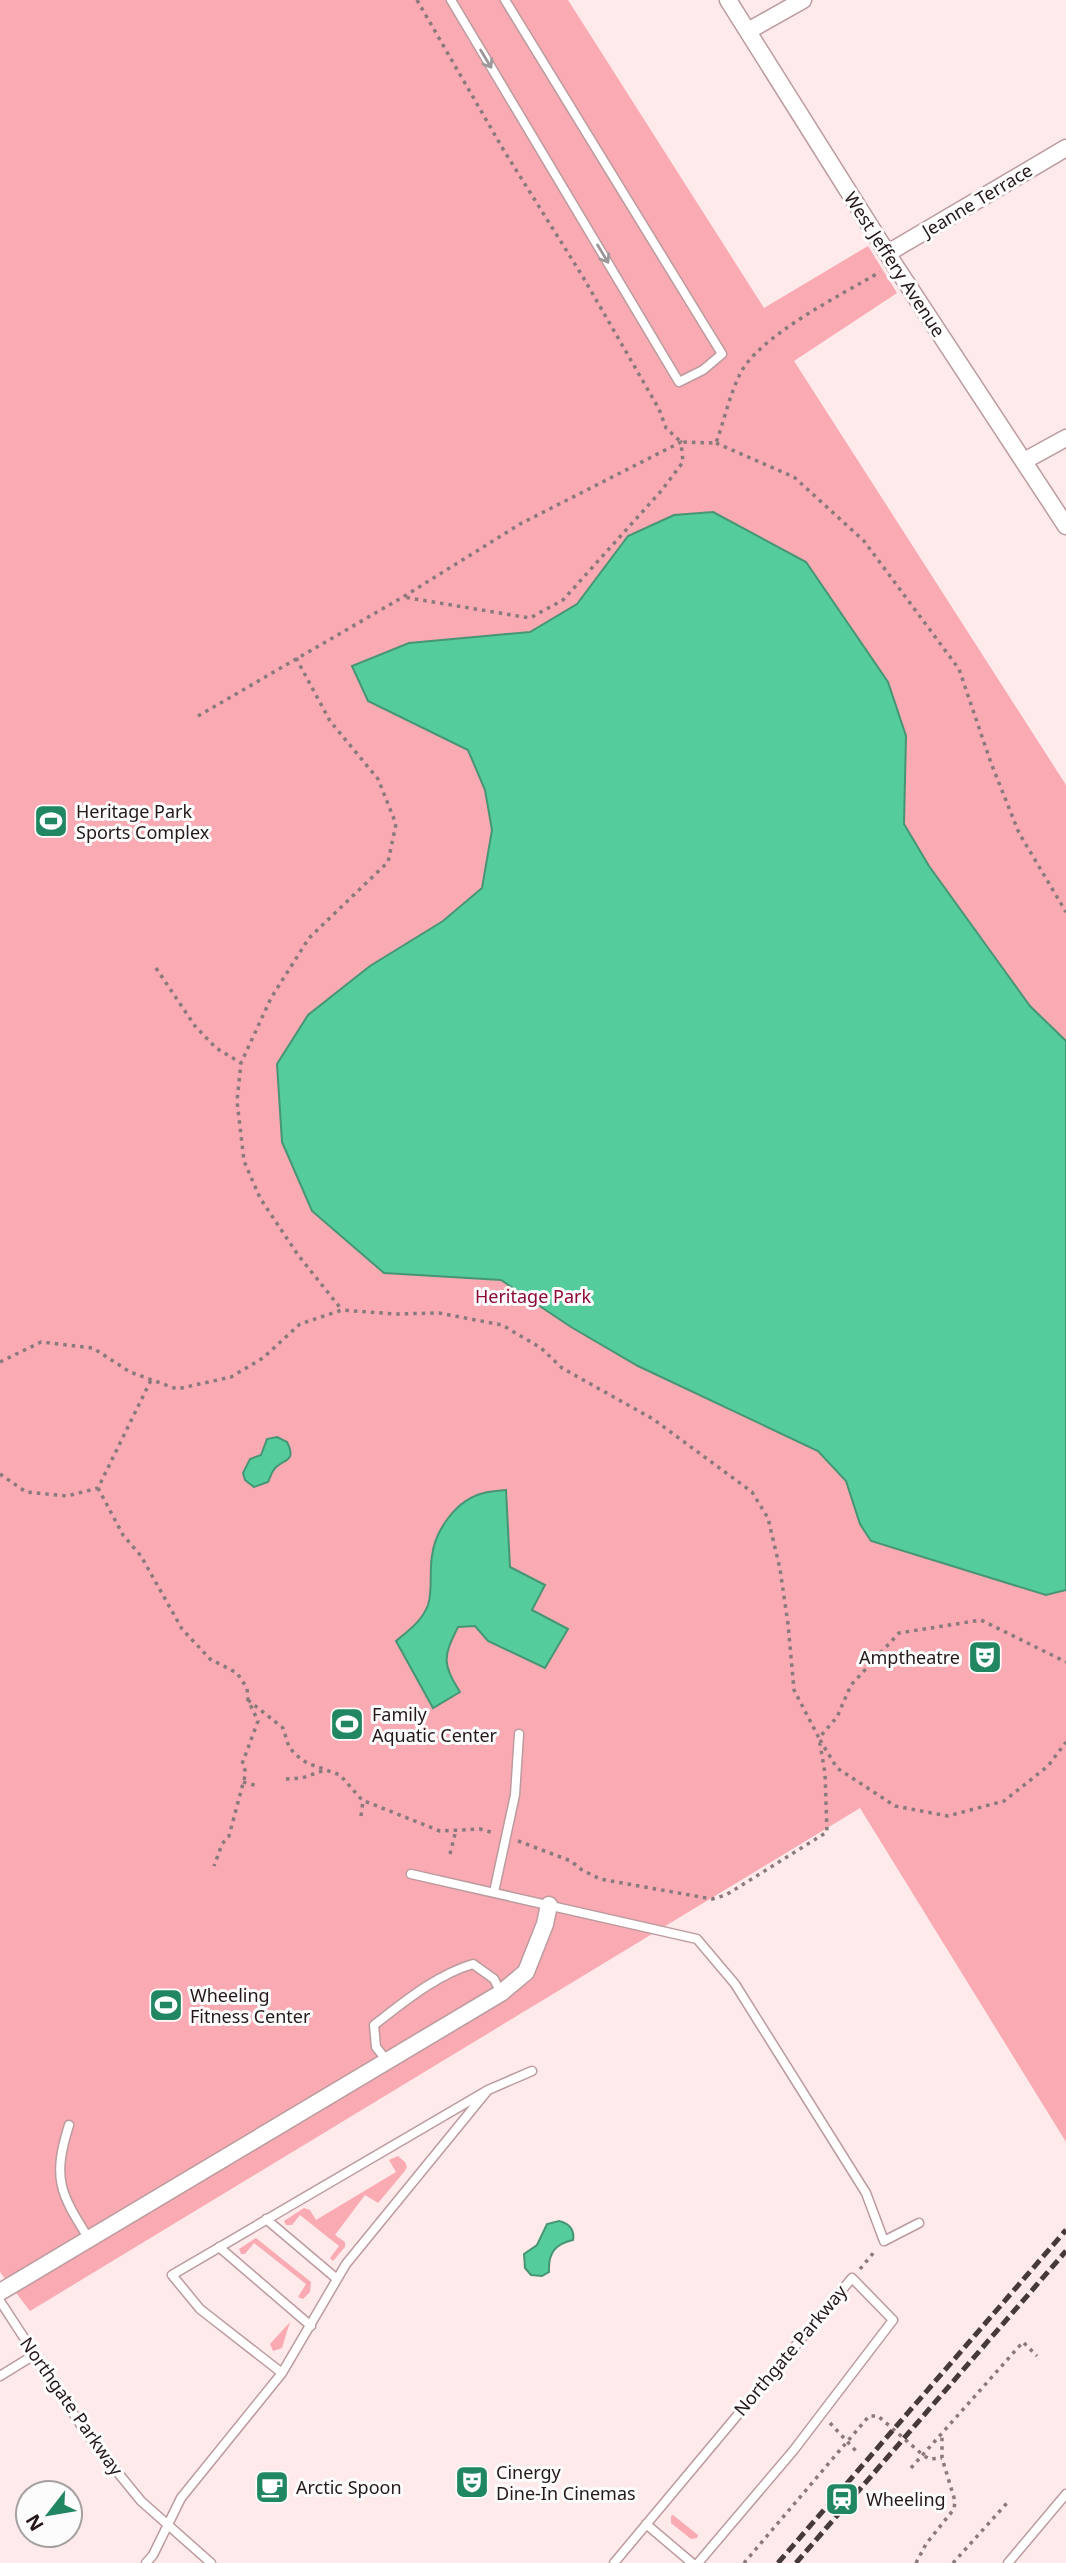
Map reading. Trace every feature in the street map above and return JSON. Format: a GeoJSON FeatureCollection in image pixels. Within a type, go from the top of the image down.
{"type":"FeatureCollection","features":[{"type":"Feature","properties":{"kind":"street","name":"West Jeffery Avenue"},"geometry":{"type":"LineString","coordinates":[[727,0],[1066,526]]}},
{"type":"Feature","properties":{"kind":"street"},"geometry":{"type":"LineString","coordinates":[[748,31],[803,0]]}},
{"type":"Feature","properties":{"kind":"street","name":"Jeanne Terrace"},"geometry":{"type":"LineString","coordinates":[[891,258],[1066,148]]}},
{"type":"Feature","properties":{"kind":"street"},"geometry":{"type":"LineString","coordinates":[[1024,461],[1066,438]]}},
{"type":"Feature","properties":{"kind":"street"},"geometry":{"type":"LineString","coordinates":[[0,2292],[501,1993],[526,1972],[545,1924],[549,1905]]}},
{"type":"Feature","properties":{"kind":"lane"},"geometry":{"type":"LineString","coordinates":[[451,0],[679,382],[703,370],[722,354],[505,0]]}},
{"type":"Feature","properties":{"kind":"lane"},"geometry":{"type":"LineString","coordinates":[[494,1892],[515,1795],[519,1734]]}},
{"type":"Feature","properties":{"kind":"lane"},"geometry":{"type":"LineString","coordinates":[[411,1874],[697,1939],[735,1984],[866,2193],[884,2241],[919,2223]]}},
{"type":"Feature","properties":{"kind":"lane"},"geometry":{"type":"LineString","coordinates":[[388,2062],[376,2047],[374,2025],[407,1999],[456,1969],[473,1964],[494,1979],[501,1993]]}},
{"type":"Feature","properties":{"kind":"lane"},"geometry":{"type":"LineString","coordinates":[[282,2373],[200,2309],[172,2275],[488,2090],[533,2071]]}},
{"type":"Feature","properties":{"kind":"lane"},"geometry":{"type":"LineString","coordinates":[[146,2563],[153,2555],[180,2498],[282,2373],[345,2264],[488,2090]]}},
{"type":"Feature","properties":{"kind":"lane"},"geometry":{"type":"LineString","coordinates":[[69,2125],[60,2154],[60,2180],[67,2204],[89,2239]]}},
{"type":"Feature","properties":{"kind":"lane"},"geometry":{"type":"LineString","coordinates":[[266,2219],[337,2279]]}},
{"type":"Feature","properties":{"kind":"lane"},"geometry":{"type":"LineString","coordinates":[[219,2247],[311,2326]]}},
{"type":"Feature","properties":{"kind":"lane","name":"Northgate Parkway"},"geometry":{"type":"LineString","coordinates":[[614,2563],[852,2278],[893,2320],[793,2451],[695,2563]]}},
{"type":"Feature","properties":{"kind":"lane","name":"Northgate Parkway"},"geometry":{"type":"LineString","coordinates":[[0,2301],[89,2436],[141,2501],[211,2563]]}},
{"type":"Feature","properties":{"kind":"lane"},"geometry":{"type":"LineString","coordinates":[[0,2376],[34,2355]]}},
{"type":"Feature","properties":{"kind":"lane"},"geometry":{"type":"LineString","coordinates":[[1008,2563],[1066,2494]]}},
{"type":"Feature","properties":{"kind":"lane"},"geometry":{"type":"LineString","coordinates":[[646,2524],[695,2563]]}},
{"type":"Feature","properties":{"kind":"path"},"geometry":{"type":"LineString","coordinates":[[784,331],[891,258]]}},
{"type":"Feature","properties":{"kind":"path"},"geometry":{"type":"LineString","coordinates":[[198,716],[403,597],[520,524],[681,442],[682,462],[662,490],[563,600],[530,618],[403,597]]}},
{"type":"Feature","properties":{"kind":"path"},"geometry":{"type":"LineString","coordinates":[[716,443],[794,477],[864,541],[959,669],[991,763],[1019,833],[1066,912]]}},
{"type":"Feature","properties":{"kind":"path"},"geometry":{"type":"LineString","coordinates":[[296,658],[330,721],[378,779],[396,824],[388,862],[309,938],[271,998],[241,1063],[237,1101],[244,1161],[260,1198],[299,1255],[342,1310]]}},
{"type":"Feature","properties":{"kind":"path"},"geometry":{"type":"LineString","coordinates":[[156,968],[195,1026],[216,1048],[241,1063]]}},
{"type":"Feature","properties":{"kind":"path"},"geometry":{"type":"LineString","coordinates":[[0,1362],[41,1342],[93,1348],[130,1372],[177,1389],[231,1377],[263,1358],[300,1324],[342,1310],[395,1314],[439,1313],[502,1325],[541,1348],[562,1368],[653,1419],[752,1492],[768,1518],[780,1569],[794,1690],[837,1768],[895,1806],[948,1816],[1004,1801],[1048,1766],[1066,1742]]}},
{"type":"Feature","properties":{"kind":"path"},"geometry":{"type":"LineString","coordinates":[[0,1474],[26,1492],[67,1496],[98,1488],[151,1380]]}},
{"type":"Feature","properties":{"kind":"path"},"geometry":{"type":"LineString","coordinates":[[98,1488],[123,1535],[141,1556],[182,1629],[210,1659],[237,1672],[247,1688],[248,1700],[258,1721],[242,1764],[246,1770],[229,1836],[222,1844],[214,1866]]}},
{"type":"Feature","properties":{"kind":"path"},"geometry":{"type":"LineString","coordinates":[[819,1738],[837,1717],[851,1685],[899,1633],[981,1620],[1066,1662]]}},
{"type":"Feature","properties":{"kind":"path"},"geometry":{"type":"LineString","coordinates":[[248,1700],[284,1728],[289,1747],[296,1755],[307,1763],[340,1775],[363,1800],[440,1831],[480,1829],[506,1837],[571,1861],[600,1879],[712,1899],[726,1895],[827,1832],[825,1773],[819,1738]]}},
{"type":"Feature","properties":{"kind":"path"},"geometry":{"type":"LineString","coordinates":[[286,1779],[302,1778],[325,1770]]}},
{"type":"Feature","properties":{"kind":"path"},"geometry":{"type":"LineString","coordinates":[[243,1782],[257,1786]]}},
{"type":"Feature","properties":{"kind":"path"},"geometry":{"type":"LineString","coordinates":[[361,1816],[363,1800]]}},
{"type":"Feature","properties":{"kind":"path"},"geometry":{"type":"LineString","coordinates":[[450,1854],[456,1830]]}},
{"type":"Feature","properties":{"kind":"path"},"geometry":{"type":"LineString","coordinates":[[852,2278],[884,2241]]}},
{"type":"Feature","properties":{"kind":"path"},"geometry":{"type":"LineString","coordinates":[[911,2468],[1023,2342],[1037,2356]]}},
{"type":"Feature","properties":{"kind":"path"},"geometry":{"type":"LineString","coordinates":[[744,2563],[867,2417],[878,2416],[929,2459],[942,2458]]}},
{"type":"Feature","properties":{"kind":"path"},"geometry":{"type":"LineString","coordinates":[[839,2434],[856,2451]]}},
{"type":"Feature","properties":{"kind":"path"},"geometry":{"type":"LineString","coordinates":[[916,2563],[926,2544],[954,2509],[955,2501],[942,2458],[942,2434]]}},
{"type":"Feature","properties":{"kind":"path"},"geometry":{"type":"LineString","coordinates":[[953,2563],[1007,2503]]}},
{"type":"Feature","properties":{"kind":"green space","name":"Heritage Park"},"geometry":{"type":"Polygon","coordinates":[[[0,0],[568,0],[764,308],[868,246],[897,293],[794,361],[1066,785],[1066,2142],[860,1808],[30,2311],[0,2272],[0,0]]]}},
{"type":"Feature","properties":{"kind":"green space"},"geometry":{"type":"Polygon","coordinates":[[[398,2156],[407,2167],[404,2172],[378,2203],[365,2195],[335,2235],[345,2242],[345,2247],[333,2261],[330,2258],[339,2246],[300,2215],[292,2225],[286,2225],[284,2221],[304,2208],[310,2210],[316,2220],[396,2172],[389,2160],[398,2156]]]}},
{"type":"Feature","properties":{"kind":"green space"},"geometry":{"type":"Polygon","coordinates":[[[256,2238],[311,2282],[310,2292],[303,2299],[298,2297],[306,2284],[254,2243],[245,2254],[241,2254],[239,2249],[256,2238]]]}},
{"type":"Feature","properties":{"kind":"green space"},"geometry":{"type":"Polygon","coordinates":[[[290,2322],[282,2348],[273,2351],[270,2344],[290,2322]]]}},
{"type":"Feature","properties":{"kind":"green space"},"geometry":{"type":"Polygon","coordinates":[[[673,2515],[698,2535],[697,2538],[691,2539],[671,2523],[673,2515]]]}},
{"type":"Feature","properties":{"kind":"shaded area"},"geometry":{"type":"Polygon","coordinates":[[[713,512],[806,562],[888,682],[906,736],[904,824],[929,866],[1030,1006],[1066,1041],[1066,1590],[1046,1595],[871,1541],[860,1524],[846,1481],[818,1451],[638,1366],[571,1327],[501,1280],[384,1273],[312,1211],[282,1142],[277,1064],[308,1015],[370,966],[443,921],[482,888],[492,830],[485,790],[468,750],[368,701],[352,666],[409,643],[530,632],[577,604],[628,536],[674,515],[713,512]]]}},
{"type":"Feature","properties":{"kind":"shaded area"},"geometry":{"type":"Polygon","coordinates":[[[277,1437],[287,1442],[290,1457],[276,1467],[268,1482],[254,1487],[245,1480],[243,1473],[250,1459],[261,1455],[267,1439],[277,1437]]]}},
{"type":"Feature","properties":{"kind":"shaded area"},"geometry":{"type":"Polygon","coordinates":[[[506,1490],[510,1567],[545,1585],[532,1610],[568,1629],[545,1668],[488,1641],[475,1626],[458,1627],[449,1646],[447,1660],[450,1674],[460,1692],[433,1708],[396,1641],[419,1621],[428,1605],[434,1546],[449,1517],[474,1496],[506,1490]]]}},
{"type":"Feature","properties":{"kind":"shaded area"},"geometry":{"type":"Polygon","coordinates":[[[559,2221],[570,2227],[573,2240],[554,2250],[549,2272],[542,2276],[531,2275],[525,2268],[524,2254],[537,2245],[547,2224],[559,2221]]]}},
{"type":"Feature","properties":{"kind":"railway"},"geometry":{"type":"LineString","coordinates":[[778,2563],[1066,2230]]}},
{"type":"Feature","properties":{"kind":"railway"},"geometry":{"type":"LineString","coordinates":[[796,2563],[1066,2251]]}},
{"type":"Feature","properties":{"kind":"place","name":"Heritage Park Sports Complex"},"geometry":{"type":"Point","coordinates":[51,821]}},
{"type":"Feature","properties":{"kind":"place","name":"Amptheatre"},"geometry":{"type":"Point","coordinates":[985,1657]}},
{"type":"Feature","properties":{"kind":"place","name":"Family Aquatic Center"},"geometry":{"type":"Point","coordinates":[347,1724]}},
{"type":"Feature","properties":{"kind":"place","name":"Wheeling Fitness Center"},"geometry":{"type":"Point","coordinates":[166,2005]}},
{"type":"Feature","properties":{"kind":"place","name":"Cinergy Dine-In Cinemas"},"geometry":{"type":"Point","coordinates":[472,2482]}},
{"type":"Feature","properties":{"kind":"place","name":"Arctic Spoon"},"geometry":{"type":"Point","coordinates":[272,2487]}},
{"type":"Feature","properties":{"kind":"place","name":"Wheeling"},"geometry":{"type":"Point","coordinates":[842,2499]}}]}
